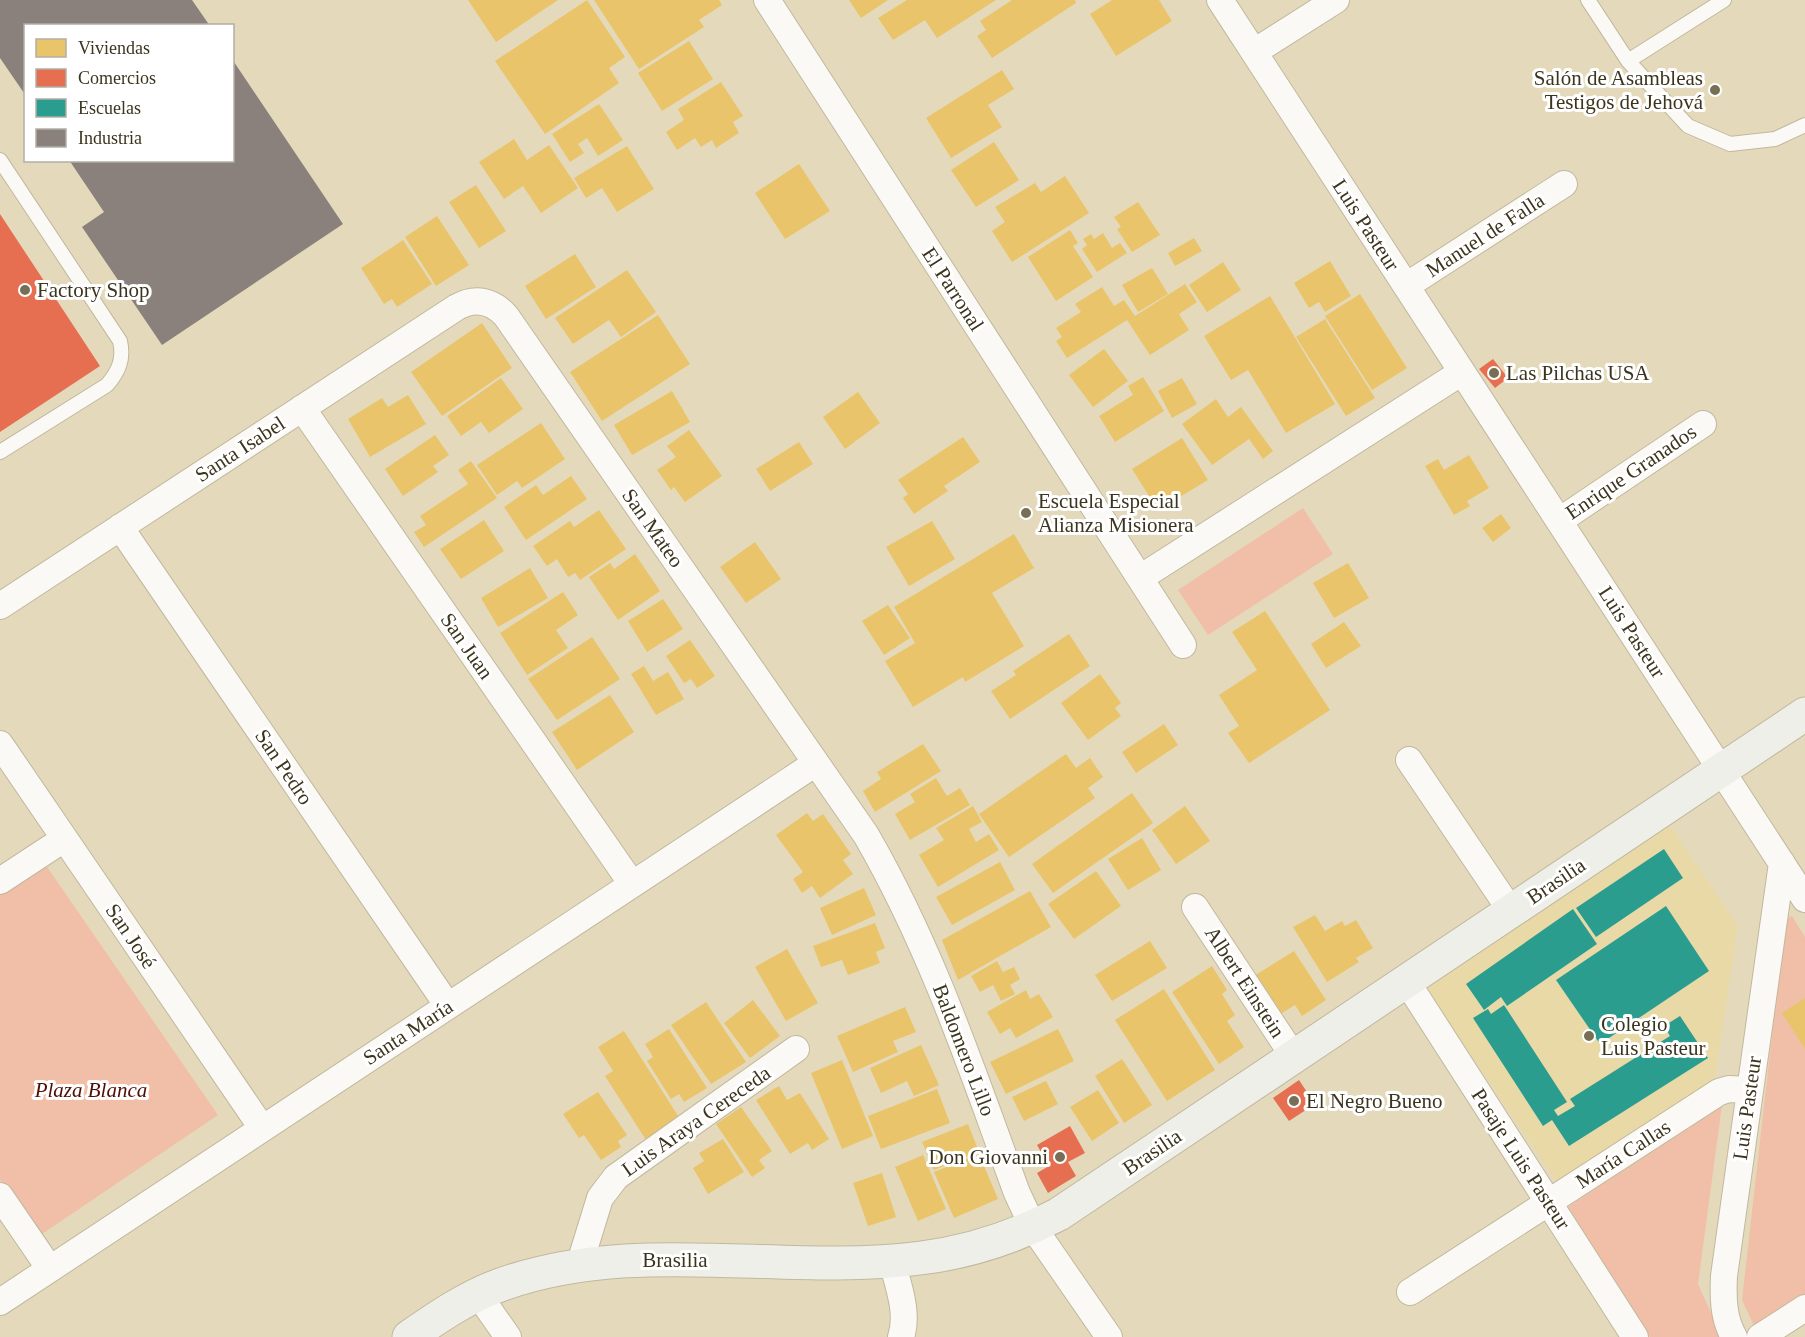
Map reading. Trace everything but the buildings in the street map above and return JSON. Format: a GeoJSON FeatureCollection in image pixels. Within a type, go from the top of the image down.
{"type":"FeatureCollection","features":[{"type":"Feature","properties":{"kind":"street","name":"El Parronal"},"geometry":{"type":"LineString","coordinates":[[767,0],[1183,645]]}},
{"type":"Feature","properties":{"kind":"street","name":"Luis Pasteur"},"geometry":{"type":"LineString","coordinates":[[1220,0],[1782,863],[1724,1276],[1723,1295],[1726,1315],[1734,1337]]}},
{"type":"Feature","properties":{"kind":"street"},"geometry":{"type":"LineString","coordinates":[[1254,52],[1336,0]]}},
{"type":"Feature","properties":{"kind":"street","name":"Manuel de Falla"},"geometry":{"type":"LineString","coordinates":[[1406,286],[1564,184]]}},
{"type":"Feature","properties":{"kind":"street","name":"Santa Isabel"},"geometry":{"type":"LineString","coordinates":[[0,606],[456,307],[465,302],[483,301]]}},
{"type":"Feature","properties":{"kind":"street","name":"San Mateo"},"geometry":{"type":"LineString","coordinates":[[483,301],[492,304],[506,316],[816,763]]}},
{"type":"Feature","properties":{"kind":"street"},"geometry":{"type":"LineString","coordinates":[[1140,578],[1462,372]]}},
{"type":"Feature","properties":{"kind":"street","name":"San Juan"},"geometry":{"type":"LineString","coordinates":[[302,408],[632,884]]}},
{"type":"Feature","properties":{"kind":"street","name":"Enrique Granados"},"geometry":{"type":"LineString","coordinates":[[1559,521],[1703,424]]}},
{"type":"Feature","properties":{"kind":"street","name":"San Pedro"},"geometry":{"type":"LineString","coordinates":[[120,527],[448,1006]]}},
{"type":"Feature","properties":{"kind":"street","name":"Brasilia"},"geometry":{"type":"LineString","coordinates":[[410,1337],[455,1306],[478,1294],[523,1278],[579,1266],[668,1258],[807,1263],[892,1261],[923,1258],[981,1247],[1033,1227],[1059,1214],[1294,1058],[1805,714]]}},
{"type":"Feature","properties":{"kind":"street","name":"San José"},"geometry":{"type":"LineString","coordinates":[[0,744],[262,1128]]}},
{"type":"Feature","properties":{"kind":"street"},"geometry":{"type":"LineString","coordinates":[[1409,760],[1511,911]]}},
{"type":"Feature","properties":{"kind":"street","name":"Santa María"},"geometry":{"type":"LineString","coordinates":[[0,1302],[816,763]]}},
{"type":"Feature","properties":{"kind":"street","name":"Baldomero Lillo"},"geometry":{"type":"LineString","coordinates":[[816,763],[866,835],[909,912],[932,966],[1017,1193],[1033,1227],[1109,1337]]}},
{"type":"Feature","properties":{"kind":"street"},"geometry":{"type":"LineString","coordinates":[[0,880],[64,839]]}},
{"type":"Feature","properties":{"kind":"street"},"geometry":{"type":"LineString","coordinates":[[1782,863],[1805,899]]}},
{"type":"Feature","properties":{"kind":"street","name":"Albert Einstein"},"geometry":{"type":"LineString","coordinates":[[1195,907],[1294,1058]]}},
{"type":"Feature","properties":{"kind":"street","name":"Pasaje Luis Pasteur"},"geometry":{"type":"LineString","coordinates":[[1407,982],[1635,1337]]}},
{"type":"Feature","properties":{"kind":"street","name":"Luis Araya Cereceda"},"geometry":{"type":"LineString","coordinates":[[579,1266],[600,1198],[616,1177],[796,1049]]}},
{"type":"Feature","properties":{"kind":"street","name":"María Callas"},"geometry":{"type":"LineString","coordinates":[[1410,1292],[1719,1092],[1729,1089],[1750,1090]]}},
{"type":"Feature","properties":{"kind":"street"},"geometry":{"type":"LineString","coordinates":[[0,1196],[50,1269]]}},
{"type":"Feature","properties":{"kind":"street"},"geometry":{"type":"LineString","coordinates":[[892,1261],[904,1313],[901,1337]]}},
{"type":"Feature","properties":{"kind":"street"},"geometry":{"type":"LineString","coordinates":[[478,1294],[508,1337]]}},
{"type":"Feature","properties":{"kind":"street"},"geometry":{"type":"LineString","coordinates":[[1761,1337],[1805,1308]]}},
{"type":"Feature","properties":{"kind":"lane"},"geometry":{"type":"LineString","coordinates":[[1588,0],[1628,61],[1688,126],[1730,144],[1775,139],[1805,124]]}},
{"type":"Feature","properties":{"kind":"lane"},"geometry":{"type":"LineString","coordinates":[[1628,61],[1724,0]]}},
{"type":"Feature","properties":{"kind":"lane"},"geometry":{"type":"LineString","coordinates":[[0,160],[120,341],[122,351],[121,364],[107,385],[0,452]]}},
{"type":"Feature","properties":{"kind":"shaded area","name":"Colegio Luis Pasteur"},"geometry":{"type":"Polygon","coordinates":[[[1669,824],[1738,926],[1714,1084],[1560,1187],[1425,987],[1669,824]]]}},
{"type":"Feature","properties":{"kind":"green space"},"geometry":{"type":"Polygon","coordinates":[[[1303,508],[1333,554],[1208,635],[1178,590],[1303,508]]]}},
{"type":"Feature","properties":{"kind":"green space","name":"Plaza Blanca"},"geometry":{"type":"Polygon","coordinates":[[[43,861],[218,1115],[39,1236],[0,1180],[0,890],[43,861]]]}},
{"type":"Feature","properties":{"kind":"green space"},"geometry":{"type":"Polygon","coordinates":[[[1792,916],[1805,937],[1805,1296],[1755,1328],[1742,1300],[1785,920],[1792,916]]]}},
{"type":"Feature","properties":{"kind":"green space"},"geometry":{"type":"Polygon","coordinates":[[[1722,1105],[1698,1284],[1722,1337],[1650,1337],[1568,1207],[1722,1105]]]}},
{"type":"Feature","properties":{"kind":"place","name":"Salón de Asambleas Testigos de Jehová"},"geometry":{"type":"Point","coordinates":[1715,90]}},
{"type":"Feature","properties":{"kind":"place","name":"Factory Shop"},"geometry":{"type":"Point","coordinates":[25,290]}},
{"type":"Feature","properties":{"kind":"place","name":"Las Pilchas USA"},"geometry":{"type":"Point","coordinates":[1494,373]}},
{"type":"Feature","properties":{"kind":"place","name":"Escuela Especial Alianza Misionera"},"geometry":{"type":"Point","coordinates":[1026,513]}},
{"type":"Feature","properties":{"kind":"place","name":"Colegio Luis Pasteur"},"geometry":{"type":"Point","coordinates":[1589,1036]}},
{"type":"Feature","properties":{"kind":"place","name":"El Negro Bueno"},"geometry":{"type":"Point","coordinates":[1294,1101]}},
{"type":"Feature","properties":{"kind":"place","name":"Don Giovanni"},"geometry":{"type":"Point","coordinates":[1060,1157]}}]}
